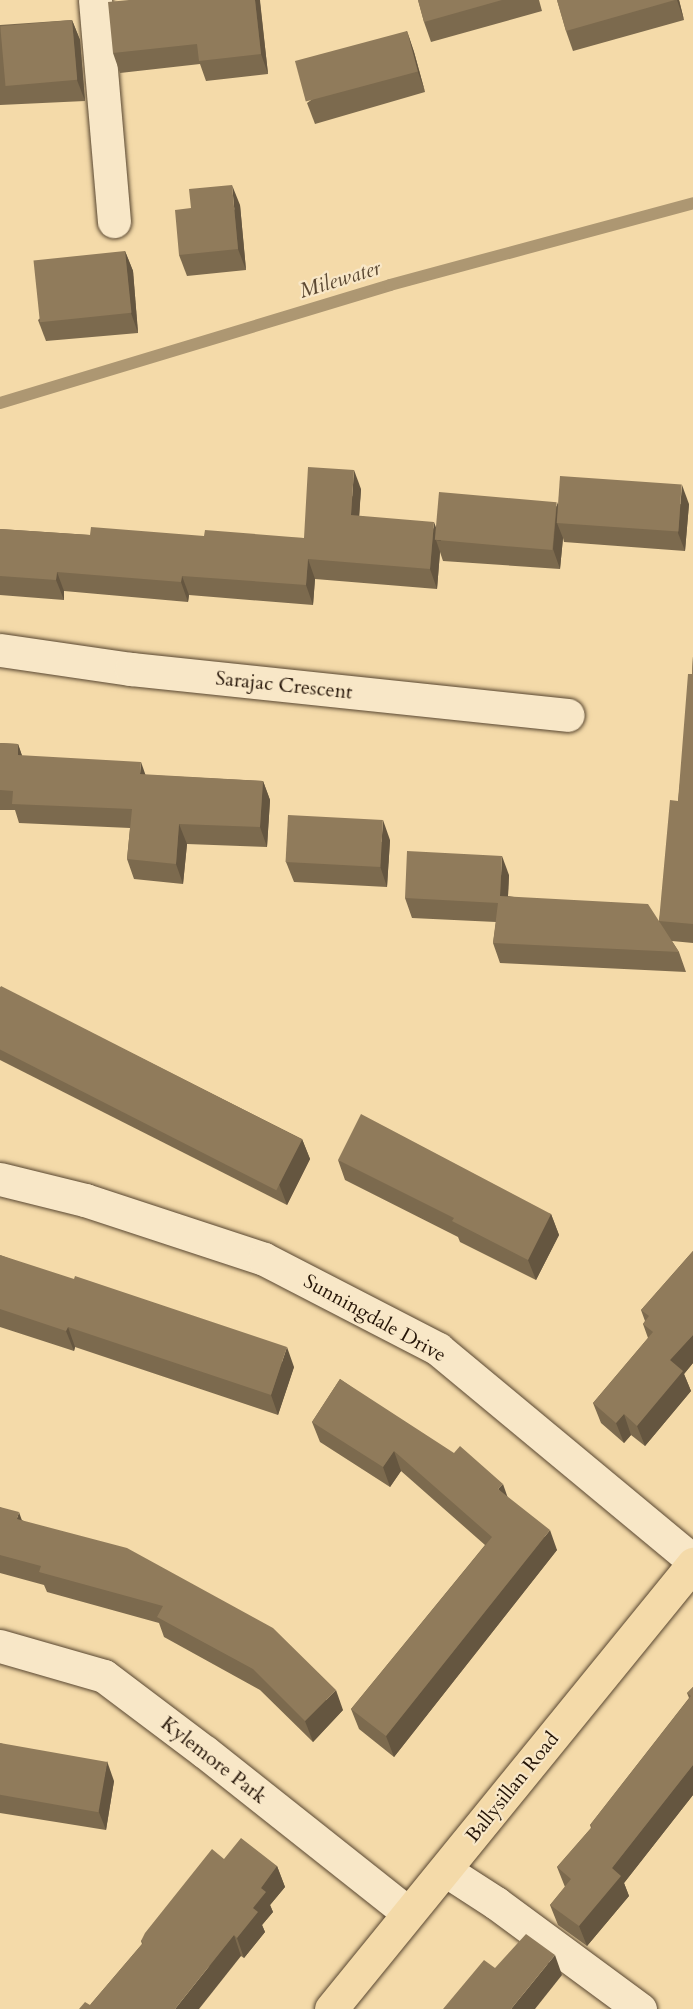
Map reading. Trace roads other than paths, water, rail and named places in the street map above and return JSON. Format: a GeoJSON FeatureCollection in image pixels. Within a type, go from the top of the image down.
{"type":"FeatureCollection","features":[{"type":"Feature","properties":{"kind":"highway","name":"Ballysillan Road"},"geometry":{"type":"LineString","coordinates":[[331,2009],[693,1563]]}},
{"type":"Feature","properties":{"kind":"street"},"geometry":{"type":"LineString","coordinates":[[95,0],[114,221]]}},
{"type":"Feature","properties":{"kind":"street","name":"Sarajac Crescent"},"geometry":{"type":"LineString","coordinates":[[0,650],[142,670],[568,715]]}},
{"type":"Feature","properties":{"kind":"street","name":"Sunningdale Drive"},"geometry":{"type":"LineString","coordinates":[[0,1179],[85,1200],[264,1259],[438,1349],[693,1563]]}},
{"type":"Feature","properties":{"kind":"street","name":"Kylemore Park"},"geometry":{"type":"LineString","coordinates":[[0,1646],[104,1676],[205,1752],[408,1913]]}},
{"type":"Feature","properties":{"kind":"street"},"geometry":{"type":"LineString","coordinates":[[445,1870],[496,1903],[640,2009]]}},
{"type":"Feature","properties":{"kind":"waterway","name":"Milewater"},"geometry":{"type":"LineString","coordinates":[[0,403],[390,285],[693,203]]}}]}
